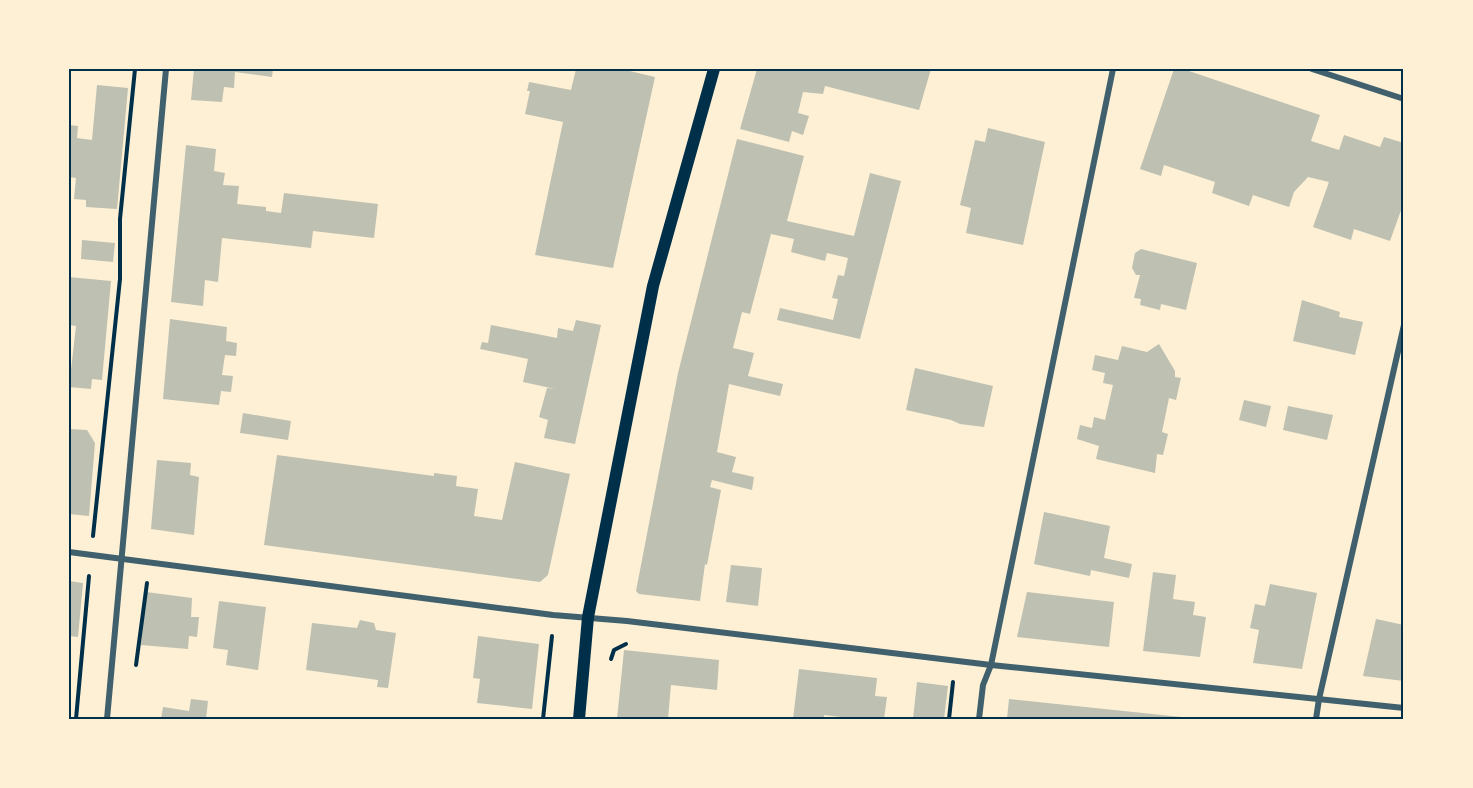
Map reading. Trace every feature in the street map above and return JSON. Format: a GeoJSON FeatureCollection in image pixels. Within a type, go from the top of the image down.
{"type":"FeatureCollection","features":[{"type":"Feature","properties":{"kind":"main road"},"geometry":{"type":"LineString","coordinates":[[579,719],[588,617],[653,286],[714,69]]}},
{"type":"Feature","properties":{"kind":"street"},"geometry":{"type":"LineString","coordinates":[[107,719],[166,69]]}},
{"type":"Feature","properties":{"kind":"street"},"geometry":{"type":"LineString","coordinates":[[979,719],[983,685],[991,665],[1113,69]]}},
{"type":"Feature","properties":{"kind":"street"},"geometry":{"type":"LineString","coordinates":[[1312,69],[1404,99]]}},
{"type":"Feature","properties":{"kind":"street"},"geometry":{"type":"LineString","coordinates":[[1316,719],[1404,325]]}},
{"type":"Feature","properties":{"kind":"street"},"geometry":{"type":"LineString","coordinates":[[69,552],[553,615],[588,617],[991,665],[1404,708]]}},
{"type":"Feature","properties":{"kind":"path"},"geometry":{"type":"LineString","coordinates":[[76,719],[120,279],[120,219],[135,69]]}},
{"type":"Feature","properties":{"kind":"path"},"geometry":{"type":"LineString","coordinates":[[135,672],[147,579]]}},
{"type":"Feature","properties":{"kind":"path"},"geometry":{"type":"LineString","coordinates":[[543,719],[552,633]]}},
{"type":"Feature","properties":{"kind":"path"},"geometry":{"type":"LineString","coordinates":[[949,719],[953,682]]}},
{"type":"Feature","properties":{"kind":"building"},"geometry":{"type":"Polygon","coordinates":[[[194,69],[273,69],[272,77],[235,72],[234,88],[224,87],[222,102],[191,100],[194,69]]]}},
{"type":"Feature","properties":{"kind":"building"},"geometry":{"type":"Polygon","coordinates":[[[576,69],[621,69],[655,77],[613,268],[535,255],[563,122],[525,114],[530,91],[527,91],[529,82],[571,90],[576,69]]]}},
{"type":"Feature","properties":{"kind":"building"},"geometry":{"type":"Polygon","coordinates":[[[757,69],[931,69],[919,110],[825,86],[823,94],[803,92],[798,113],[809,116],[803,135],[792,131],[789,142],[740,129],[757,69]]]}},
{"type":"Feature","properties":{"kind":"building"},"geometry":{"type":"Polygon","coordinates":[[[1174,69],[1183,69],[1320,115],[1311,141],[1339,150],[1344,135],[1380,147],[1384,137],[1404,143],[1404,202],[1390,241],[1354,229],[1351,240],[1313,227],[1329,182],[1308,177],[1294,192],[1289,207],[1253,195],[1249,206],[1212,193],[1215,182],[1164,165],[1161,176],[1140,169],[1174,69]]]}},
{"type":"Feature","properties":{"kind":"building"},"geometry":{"type":"Polygon","coordinates":[[[97,85],[128,88],[117,209],[86,207],[86,200],[74,199],[76,178],[69,177],[69,125],[78,126],[77,138],[92,140],[97,85]]]}},
{"type":"Feature","properties":{"kind":"building"},"geometry":{"type":"Polygon","coordinates":[[[988,128],[1045,142],[1023,245],[966,233],[971,208],[960,205],[975,140],[985,142],[988,128]]]}},
{"type":"Feature","properties":{"kind":"building"},"geometry":{"type":"Polygon","coordinates":[[[737,139],[804,156],[787,221],[854,236],[870,173],[901,181],[860,339],[777,320],[780,308],[833,320],[838,299],[832,298],[838,275],[844,276],[848,258],[827,253],[825,261],[791,252],[794,239],[771,234],[750,314],[742,312],[733,348],[754,353],[748,376],[783,384],[780,396],[729,384],[717,452],[736,457],[732,472],[754,477],[752,490],[712,480],[710,487],[721,490],[707,565],[705,564],[700,601],[639,594],[636,591],[678,373],[737,139]]]}},
{"type":"Feature","properties":{"kind":"building"},"geometry":{"type":"Polygon","coordinates":[[[186,145],[216,149],[214,171],[225,173],[223,185],[239,186],[237,204],[266,207],[266,211],[281,213],[284,193],[378,204],[374,238],[313,231],[311,248],[222,238],[218,282],[205,280],[203,306],[171,302],[186,145]]]}},
{"type":"Feature","properties":{"kind":"building"},"geometry":{"type":"Polygon","coordinates":[[[82,240],[115,243],[113,262],[81,259],[82,240]]]}},
{"type":"Feature","properties":{"kind":"building"},"geometry":{"type":"Polygon","coordinates":[[[1141,249],[1197,263],[1186,310],[1161,304],[1160,310],[1140,305],[1141,299],[1134,298],[1140,275],[1136,275],[1132,268],[1135,253],[1141,249]]]}},
{"type":"Feature","properties":{"kind":"building"},"geometry":{"type":"Polygon","coordinates":[[[69,277],[111,281],[102,380],[92,379],[91,389],[69,387],[76,326],[69,325],[69,277]]]}},
{"type":"Feature","properties":{"kind":"building"},"geometry":{"type":"Polygon","coordinates":[[[1302,300],[1340,312],[1339,317],[1363,322],[1355,355],[1293,341],[1302,300]]]}},
{"type":"Feature","properties":{"kind":"building"},"geometry":{"type":"Polygon","coordinates":[[[170,319],[227,327],[226,341],[237,343],[236,356],[225,355],[222,375],[233,376],[231,392],[221,391],[219,405],[163,399],[170,319]]]}},
{"type":"Feature","properties":{"kind":"building"},"geometry":{"type":"Polygon","coordinates":[[[576,320],[601,325],[575,444],[544,438],[548,420],[539,417],[547,388],[555,389],[523,382],[528,359],[480,349],[482,342],[488,343],[491,325],[557,338],[558,328],[573,331],[576,320]]]}},
{"type":"Feature","properties":{"kind":"building"},"geometry":{"type":"Polygon","coordinates":[[[1159,344],[1175,371],[1175,377],[1181,378],[1176,400],[1169,398],[1162,432],[1168,434],[1163,455],[1157,454],[1155,473],[1096,459],[1099,446],[1077,439],[1080,425],[1092,428],[1094,417],[1105,420],[1113,385],[1103,383],[1105,373],[1092,370],[1095,355],[1118,360],[1122,346],[1147,352],[1159,344]]]}},
{"type":"Feature","properties":{"kind":"building"},"geometry":{"type":"Polygon","coordinates":[[[915,368],[993,386],[984,427],[960,424],[906,410],[915,368]]]}},
{"type":"Feature","properties":{"kind":"building"},"geometry":{"type":"Polygon","coordinates":[[[1244,400],[1271,406],[1266,427],[1239,420],[1244,400]]]}},
{"type":"Feature","properties":{"kind":"building"},"geometry":{"type":"Polygon","coordinates":[[[1288,406],[1333,415],[1327,440],[1283,430],[1288,406]]]}},
{"type":"Feature","properties":{"kind":"building"},"geometry":{"type":"Polygon","coordinates":[[[243,413],[291,421],[288,440],[240,433],[243,413]]]}},
{"type":"Feature","properties":{"kind":"building"},"geometry":{"type":"Polygon","coordinates":[[[69,429],[87,430],[95,443],[89,516],[69,514],[69,429]]]}},
{"type":"Feature","properties":{"kind":"building"},"geometry":{"type":"Polygon","coordinates":[[[277,455],[434,476],[434,473],[457,476],[456,486],[478,489],[474,516],[502,520],[515,462],[570,474],[548,575],[540,582],[264,545],[277,455]]]}},
{"type":"Feature","properties":{"kind":"building"},"geometry":{"type":"Polygon","coordinates":[[[157,460],[191,463],[190,475],[199,477],[194,535],[151,529],[157,460]]]}},
{"type":"Feature","properties":{"kind":"building"},"geometry":{"type":"Polygon","coordinates":[[[1044,512],[1110,526],[1104,558],[1132,564],[1129,578],[1091,570],[1090,576],[1034,564],[1044,512]]]}},
{"type":"Feature","properties":{"kind":"building"},"geometry":{"type":"Polygon","coordinates":[[[731,565],[762,568],[758,606],[726,602],[731,565]]]}},
{"type":"Feature","properties":{"kind":"building"},"geometry":{"type":"Polygon","coordinates":[[[1153,572],[1176,575],[1173,599],[1195,602],[1193,615],[1206,617],[1200,657],[1143,651],[1153,572]]]}},
{"type":"Feature","properties":{"kind":"building"},"geometry":{"type":"Polygon","coordinates":[[[69,581],[83,583],[78,637],[69,636],[69,581]]]}},
{"type":"Feature","properties":{"kind":"building"},"geometry":{"type":"Polygon","coordinates":[[[1270,584],[1317,593],[1302,669],[1253,663],[1259,630],[1250,628],[1255,604],[1265,606],[1270,584]]]}},
{"type":"Feature","properties":{"kind":"building"},"geometry":{"type":"Polygon","coordinates":[[[146,592],[192,598],[191,617],[199,617],[197,637],[189,636],[188,649],[141,645],[146,592]]]}},
{"type":"Feature","properties":{"kind":"building"},"geometry":{"type":"Polygon","coordinates":[[[1027,592],[1114,602],[1109,647],[1017,637],[1027,592]]]}},
{"type":"Feature","properties":{"kind":"building"},"geometry":{"type":"Polygon","coordinates":[[[219,601],[266,607],[258,670],[226,665],[228,650],[213,648],[219,601]]]}},
{"type":"Feature","properties":{"kind":"building"},"geometry":{"type":"Polygon","coordinates":[[[1376,619],[1404,625],[1404,681],[1363,676],[1376,619]]]}},
{"type":"Feature","properties":{"kind":"building"},"geometry":{"type":"Polygon","coordinates":[[[360,620],[374,623],[376,630],[396,633],[388,688],[377,687],[378,680],[306,670],[312,623],[357,628],[360,620]]]}},
{"type":"Feature","properties":{"kind":"building"},"geometry":{"type":"Polygon","coordinates":[[[478,636],[539,644],[532,709],[477,703],[480,679],[473,678],[478,636]]]}},
{"type":"Feature","properties":{"kind":"building"},"geometry":{"type":"Polygon","coordinates":[[[624,650],[719,660],[717,690],[671,685],[668,719],[617,719],[624,650]]]}},
{"type":"Feature","properties":{"kind":"building"},"geometry":{"type":"Polygon","coordinates":[[[799,669],[877,678],[875,696],[887,697],[884,719],[841,719],[841,717],[824,715],[824,719],[793,719],[799,669]]]}},
{"type":"Feature","properties":{"kind":"building"},"geometry":{"type":"Polygon","coordinates":[[[917,682],[948,686],[944,719],[913,719],[917,682]]]}},
{"type":"Feature","properties":{"kind":"building"},"geometry":{"type":"Polygon","coordinates":[[[191,699],[208,701],[206,719],[161,719],[163,707],[189,711],[191,699]]]}},
{"type":"Feature","properties":{"kind":"building"},"geometry":{"type":"Polygon","coordinates":[[[1009,699],[1181,717],[1181,719],[1007,719],[1009,699]]]}}]}
